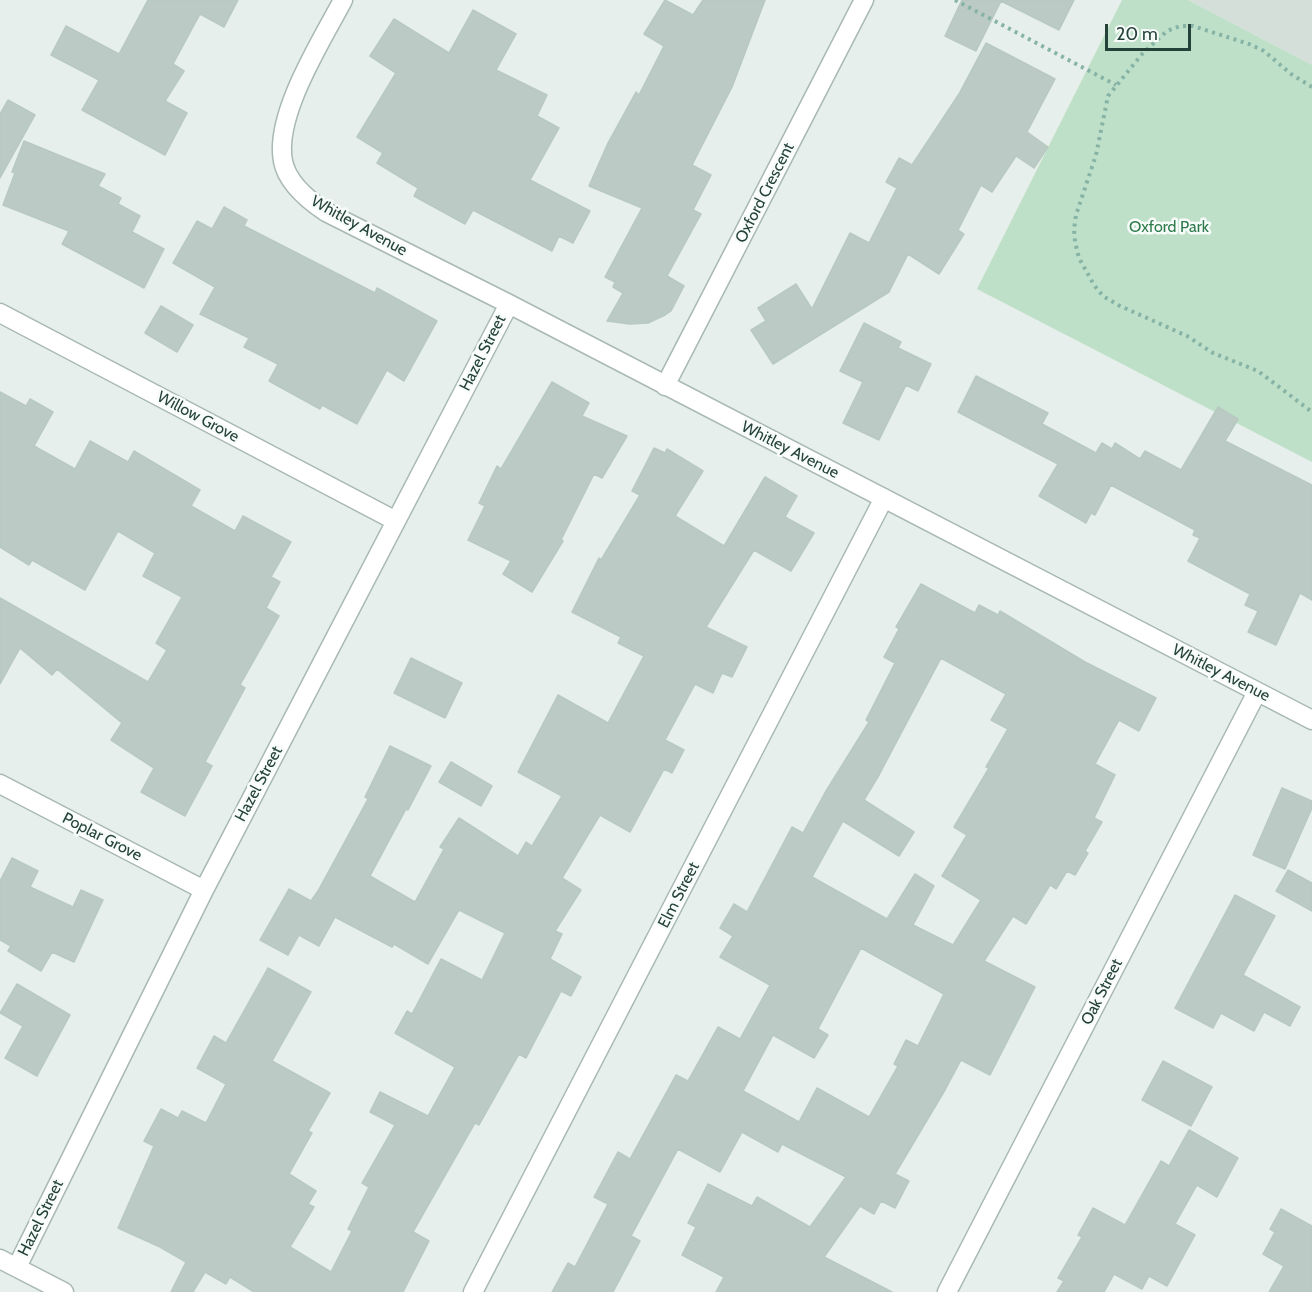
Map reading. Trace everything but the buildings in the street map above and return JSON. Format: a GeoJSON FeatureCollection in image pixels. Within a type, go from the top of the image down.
{"type":"FeatureCollection","features":[{"type":"Feature","properties":{"kind":"street","name":"Whitley Avenue"},"geometry":{"type":"LineString","coordinates":[[343,0],[303,76],[282,129],[283,163],[297,188],[310,201],[326,212],[509,304],[1312,720]]}},
{"type":"Feature","properties":{"kind":"street","name":"Oxford Crescent"},"geometry":{"type":"LineString","coordinates":[[665,386],[864,0]]}},
{"type":"Feature","properties":{"kind":"street","name":"Hazel Street"},"geometry":{"type":"LineString","coordinates":[[17,1268],[204,890],[509,304]]}},
{"type":"Feature","properties":{"kind":"street","name":"Willow Grove"},"geometry":{"type":"LineString","coordinates":[[0,313],[396,521]]}},
{"type":"Feature","properties":{"kind":"street","name":"Elm Street"},"geometry":{"type":"LineString","coordinates":[[473,1292],[884,498]]}},
{"type":"Feature","properties":{"kind":"street","name":"Oak Street"},"geometry":{"type":"LineString","coordinates":[[947,1292],[1257,692]]}},
{"type":"Feature","properties":{"kind":"street","name":"Poplar Grove"},"geometry":{"type":"LineString","coordinates":[[0,784],[204,890]]}},
{"type":"Feature","properties":{"kind":"street"},"geometry":{"type":"LineString","coordinates":[[0,1259],[64,1292]]}},
{"type":"Feature","properties":{"kind":"path"},"geometry":{"type":"LineString","coordinates":[[955,0],[1116,85]]}},
{"type":"Feature","properties":{"kind":"path"},"geometry":{"type":"LineString","coordinates":[[1312,87],[1291,74],[1264,51],[1249,44],[1193,26],[1179,26],[1167,31],[1143,53],[1108,96],[1096,155],[1076,215],[1074,229],[1079,258],[1103,296],[1187,336],[1213,353],[1258,371],[1312,412]]}},
{"type":"Feature","properties":{"kind":"shaded area"},"geometry":{"type":"Polygon","coordinates":[[[1188,0],[1312,0],[1312,65],[1188,0]]]}},
{"type":"Feature","properties":{"kind":"green space","name":"Oxford Park"},"geometry":{"type":"Polygon","coordinates":[[[1122,0],[1188,0],[1312,65],[1312,462],[977,289],[1122,0]]]}}]}
